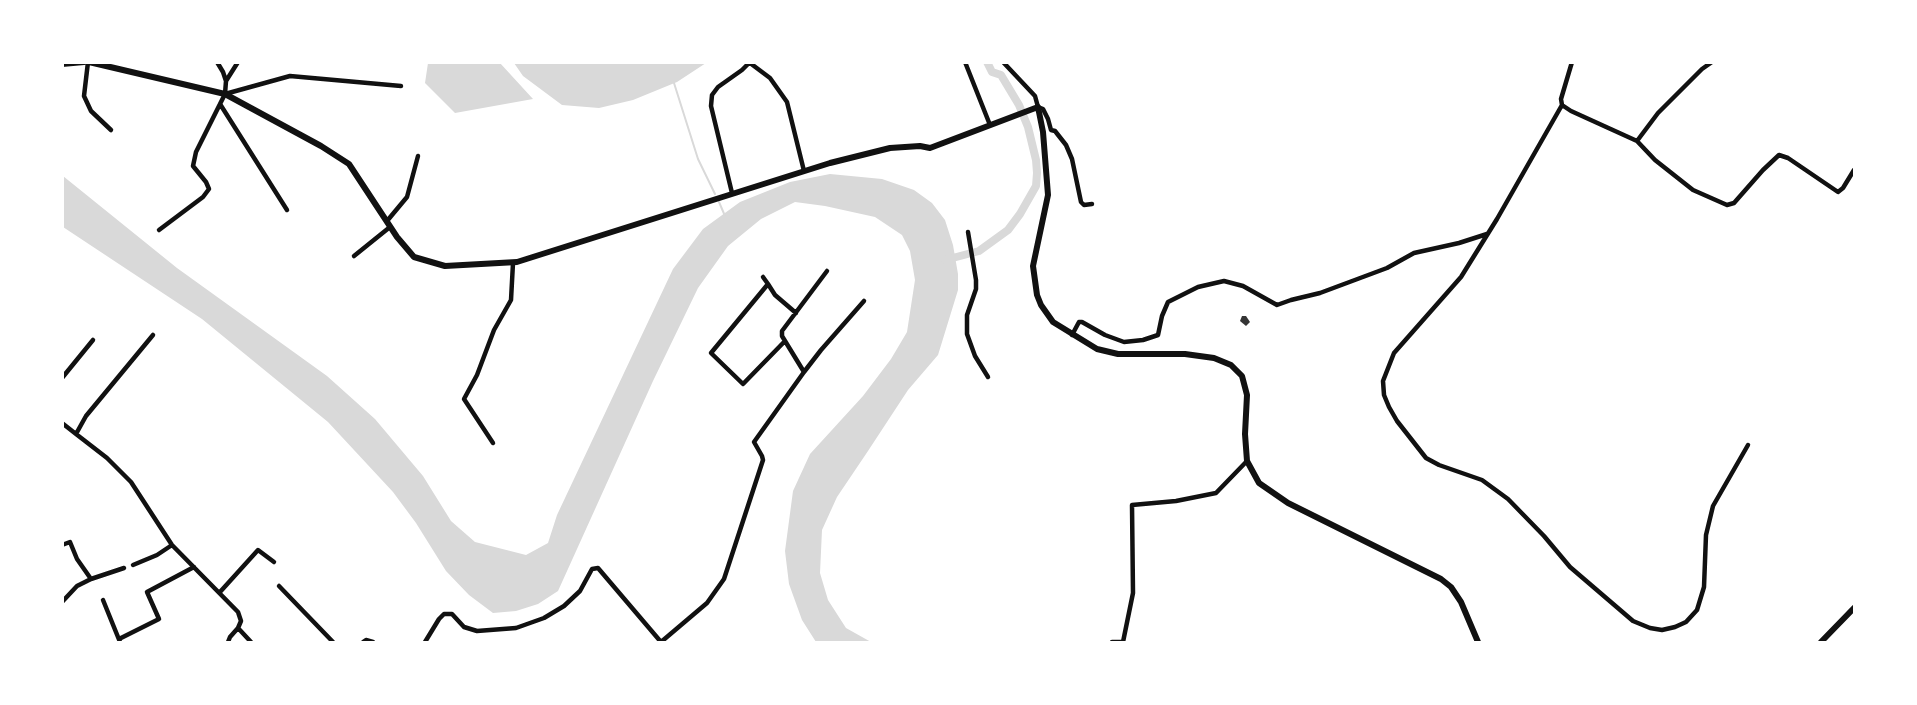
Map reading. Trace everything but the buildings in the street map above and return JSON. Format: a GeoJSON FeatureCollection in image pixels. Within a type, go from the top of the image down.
{"type":"FeatureCollection","features":[{"type":"Feature","properties":{"kind":"main road"},"geometry":{"type":"LineString","coordinates":[[62,64],[87,62],[225,94],[321,146],[349,164],[389,224],[414,257],[445,266],[513,263],[732,193],[879,150],[920,146],[930,148],[1038,108],[1043,132],[1048,195],[1034,266],[1037,295],[1041,305],[1053,322],[1096,349],[1118,354],[1185,354],[1214,358],[1231,365],[1242,376],[1247,395],[1245,434],[1247,461],[1259,483],[1288,503],[1446,583],[1461,602],[1478,642]]}},
{"type":"Feature","properties":{"kind":"main road"},"geometry":{"type":"LineString","coordinates":[[1821,642],[1854,608]]}},
{"type":"Feature","properties":{"kind":"street"},"geometry":{"type":"LineString","coordinates":[[87,62],[84,96],[91,111],[111,130]]}},
{"type":"Feature","properties":{"kind":"street"},"geometry":{"type":"LineString","coordinates":[[159,230],[203,197],[209,189],[206,182],[193,166],[196,152],[225,94],[226,81],[217,62]]}},
{"type":"Feature","properties":{"kind":"street"},"geometry":{"type":"LineString","coordinates":[[226,81],[238,62]]}},
{"type":"Feature","properties":{"kind":"street"},"geometry":{"type":"LineString","coordinates":[[965,62],[990,125]]}},
{"type":"Feature","properties":{"kind":"street"},"geometry":{"type":"LineString","coordinates":[[1003,62],[1035,96],[1038,108],[1043,109],[1051,130],[1055,131],[1066,145],[1072,159],[1081,202],[1084,205],[1092,204]]}},
{"type":"Feature","properties":{"kind":"street"},"geometry":{"type":"LineString","coordinates":[[1572,62],[1561,99],[1562,104],[1473,259],[1448,293],[1394,353],[1383,381],[1384,395],[1388,408],[1426,458],[1439,465],[1482,480],[1508,499],[1544,536],[1570,567],[1633,621],[1650,628],[1662,630],[1686,622],[1697,610],[1704,587],[1706,534],[1713,506],[1748,445]]}},
{"type":"Feature","properties":{"kind":"street"},"geometry":{"type":"LineString","coordinates":[[1637,141],[1658,113],[1702,69],[1712,62]]}},
{"type":"Feature","properties":{"kind":"street"},"geometry":{"type":"LineString","coordinates":[[732,193],[711,106],[712,95],[718,87],[750,63],[770,78],[787,102],[804,171]]}},
{"type":"Feature","properties":{"kind":"street"},"geometry":{"type":"LineString","coordinates":[[225,94],[290,76],[401,86]]}},
{"type":"Feature","properties":{"kind":"street"},"geometry":{"type":"LineString","coordinates":[[220,104],[287,210]]}},
{"type":"Feature","properties":{"kind":"street"},"geometry":{"type":"LineString","coordinates":[[1562,104],[1571,111],[1637,141],[1655,160],[1694,190],[1727,205],[1734,203],[1762,170],[1778,155],[1788,158],[1838,192],[1843,188],[1854,170]]}},
{"type":"Feature","properties":{"kind":"street"},"geometry":{"type":"LineString","coordinates":[[354,256],[389,224],[407,196],[418,156]]}},
{"type":"Feature","properties":{"kind":"street"},"geometry":{"type":"LineString","coordinates":[[968,232],[975,270],[976,290],[967,315],[967,334],[975,356],[988,377]]}},
{"type":"Feature","properties":{"kind":"street"},"geometry":{"type":"LineString","coordinates":[[1072,335],[1079,322],[1082,322],[1105,335],[1124,342],[1143,340],[1158,335],[1162,316],[1168,302],[1198,287],[1224,281],[1243,286],[1277,305],[1320,293],[1387,268],[1414,253],[1459,243],[1487,234]]}},
{"type":"Feature","properties":{"kind":"street"},"geometry":{"type":"LineString","coordinates":[[493,443],[464,399],[477,374],[494,330],[511,300],[513,263]]}},
{"type":"Feature","properties":{"kind":"street"},"geometry":{"type":"LineString","coordinates":[[804,372],[785,342],[782,330],[828,271]]}},
{"type":"Feature","properties":{"kind":"street"},"geometry":{"type":"LineString","coordinates":[[763,277],[775,295],[796,313]]}},
{"type":"Feature","properties":{"kind":"street"},"geometry":{"type":"LineString","coordinates":[[768,284],[711,353],[743,384],[785,342]]}},
{"type":"Feature","properties":{"kind":"street"},"geometry":{"type":"LineString","coordinates":[[425,642],[444,614],[452,614],[464,627],[477,631],[516,628],[544,618],[564,606],[580,591],[592,569],[598,568],[661,642],[707,603],[724,579],[763,460],[754,442],[821,350],[864,301]]}},
{"type":"Feature","properties":{"kind":"street"},"geometry":{"type":"LineString","coordinates":[[76,434],[86,416],[153,335]]}},
{"type":"Feature","properties":{"kind":"street"},"geometry":{"type":"LineString","coordinates":[[62,378],[93,340]]}},
{"type":"Feature","properties":{"kind":"street"},"geometry":{"type":"LineString","coordinates":[[62,423],[85,439],[131,482],[172,545],[238,612],[241,622],[228,642]]}},
{"type":"Feature","properties":{"kind":"street"},"geometry":{"type":"LineString","coordinates":[[1112,642],[1123,642],[1133,593],[1132,505],[1176,501],[1216,493],[1247,461]]}},
{"type":"Feature","properties":{"kind":"street"},"geometry":{"type":"LineString","coordinates":[[62,545],[70,542],[77,559],[91,579]]}},
{"type":"Feature","properties":{"kind":"street"},"geometry":{"type":"LineString","coordinates":[[133,565],[157,555],[172,545]]}},
{"type":"Feature","properties":{"kind":"street"},"geometry":{"type":"LineString","coordinates":[[220,592],[258,550],[274,562]]}},
{"type":"Feature","properties":{"kind":"street"},"geometry":{"type":"LineString","coordinates":[[103,600],[119,641],[159,619],[147,592],[194,567]]}},
{"type":"Feature","properties":{"kind":"street"},"geometry":{"type":"LineString","coordinates":[[62,602],[78,586],[91,579],[124,568]]}},
{"type":"Feature","properties":{"kind":"street"},"geometry":{"type":"LineString","coordinates":[[280,586],[333,642]]}},
{"type":"Feature","properties":{"kind":"street"},"geometry":{"type":"LineString","coordinates":[[238,628],[251,642]]}},
{"type":"Feature","properties":{"kind":"street"},"geometry":{"type":"LineString","coordinates":[[363,642],[366,640],[373,642]]}},
{"type":"Feature","properties":{"kind":"shaded area"},"geometry":{"type":"Polygon","coordinates":[[[428,63],[500,63],[533,99],[455,113],[425,83],[428,63]]]}},
{"type":"Feature","properties":{"kind":"shaded area"},"geometry":{"type":"Polygon","coordinates":[[[514,63],[706,63],[677,82],[633,100],[599,108],[562,105],[523,76],[514,63]]]}},
{"type":"Feature","properties":{"kind":"shaded area"},"geometry":{"type":"Polygon","coordinates":[[[830,174],[882,179],[914,190],[932,203],[945,220],[953,245],[958,274],[958,290],[938,355],[908,390],[837,497],[822,530],[820,573],[828,600],[846,628],[871,642],[816,642],[802,620],[789,584],[785,551],[793,491],[810,454],[863,396],[891,359],[907,332],[915,280],[910,251],[902,235],[875,217],[825,206],[795,202],[761,219],[728,246],[698,288],[653,381],[558,591],[538,604],[516,611],[493,613],[469,595],[446,571],[416,523],[393,492],[328,422],[202,319],[63,227],[63,176],[177,268],[327,376],[375,419],[423,476],[451,521],[475,542],[526,555],[548,543],[557,515],[673,269],[703,229],[740,202],[790,182],[830,174]]]}},
{"type":"Feature","properties":{"kind":"waterway"},"geometry":{"type":"LineString","coordinates":[[945,260],[979,251],[1008,230],[1020,214],[1036,186],[1036,160],[1028,127],[1019,105],[1001,75],[992,72],[987,62]]}},
{"type":"Feature","properties":{"kind":"waterway"},"geometry":{"type":"LineString","coordinates":[[674,83],[698,159],[715,194]]}},
{"type":"Feature","properties":{"kind":"waterway"},"geometry":{"type":"LineString","coordinates":[[719,202],[725,216]]}}]}
